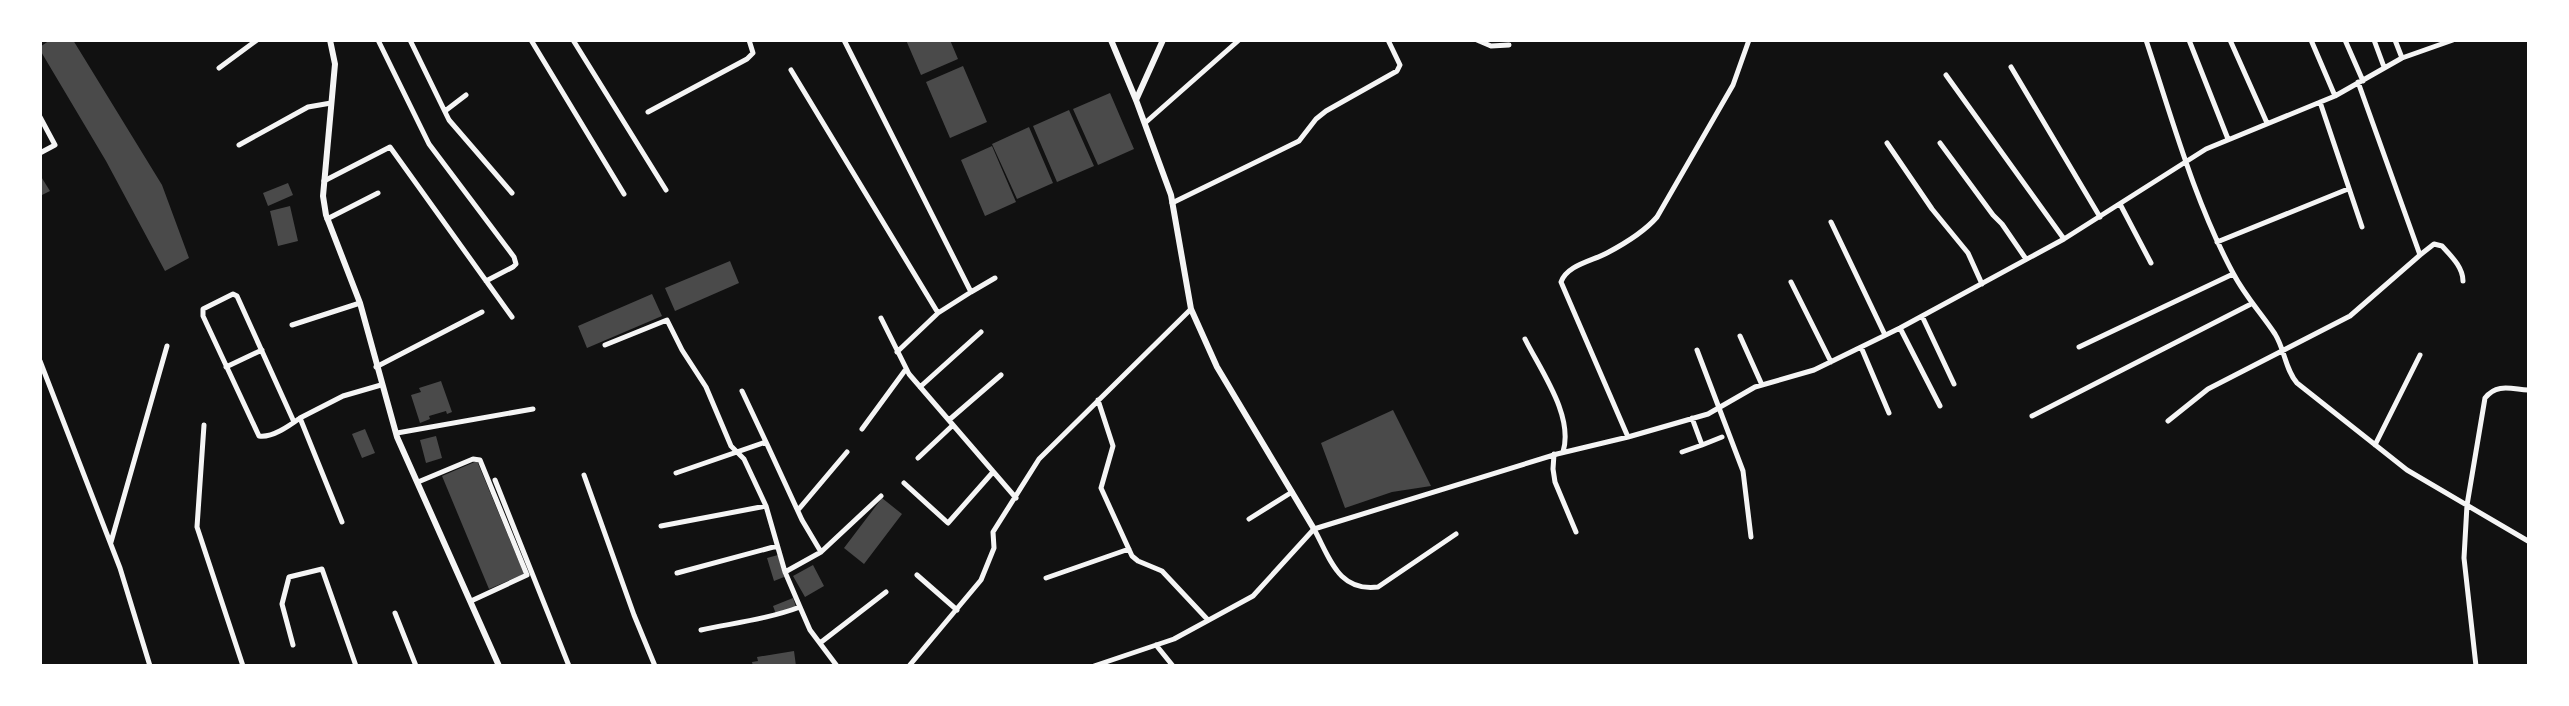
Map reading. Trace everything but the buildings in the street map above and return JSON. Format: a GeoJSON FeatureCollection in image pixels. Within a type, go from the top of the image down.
{"type":"FeatureCollection","features":[{"type":"Feature","properties":{"kind":"street"},"geometry":{"type":"LineString","coordinates":[[219,68],[257,40]]}},
{"type":"Feature","properties":{"kind":"street"},"geometry":{"type":"LineString","coordinates":[[330,40],[335,64],[323,196],[327,219],[360,303],[381,385],[397,433],[499,666]]}},
{"type":"Feature","properties":{"kind":"street"},"geometry":{"type":"LineString","coordinates":[[378,40],[429,144],[514,257],[516,264],[513,267],[486,281]]}},
{"type":"Feature","properties":{"kind":"street"},"geometry":{"type":"LineString","coordinates":[[410,40],[449,120],[512,193]]}},
{"type":"Feature","properties":{"kind":"street"},"geometry":{"type":"LineString","coordinates":[[531,40],[624,194]]}},
{"type":"Feature","properties":{"kind":"street"},"geometry":{"type":"LineString","coordinates":[[573,40],[666,190]]}},
{"type":"Feature","properties":{"kind":"street"},"geometry":{"type":"LineString","coordinates":[[648,112],[747,59],[753,53],[749,40]]}},
{"type":"Feature","properties":{"kind":"street"},"geometry":{"type":"LineString","coordinates":[[844,40],[971,292]]}},
{"type":"Feature","properties":{"kind":"street"},"geometry":{"type":"LineString","coordinates":[[1111,40],[1145,123],[1172,203],[1191,309],[1218,367],[1341,577],[1353,586],[1365,589],[1378,587],[1456,534]]}},
{"type":"Feature","properties":{"kind":"street"},"geometry":{"type":"LineString","coordinates":[[1136,100],[1162,40]]}},
{"type":"Feature","properties":{"kind":"street"},"geometry":{"type":"LineString","coordinates":[[1145,123],[1239,40]]}},
{"type":"Feature","properties":{"kind":"street"},"geometry":{"type":"LineString","coordinates":[[1172,203],[1299,141],[1316,119],[1326,111],[1397,71],[1400,65],[1388,40]]}},
{"type":"Feature","properties":{"kind":"street"},"geometry":{"type":"LineString","coordinates":[[1477,40],[1491,46],[1509,45]]}},
{"type":"Feature","properties":{"kind":"street"},"geometry":{"type":"LineString","coordinates":[[1628,437],[1561,282],[1568,271],[1608,252],[1647,227],[1657,217],[1734,85],[1749,40]]}},
{"type":"Feature","properties":{"kind":"street"},"geometry":{"type":"LineString","coordinates":[[2146,40],[2217,242],[2251,304],[2268,324],[2284,350],[2291,376],[2407,470],[2529,541]]}},
{"type":"Feature","properties":{"kind":"street"},"geometry":{"type":"LineString","coordinates":[[2189,40],[2228,139]]}},
{"type":"Feature","properties":{"kind":"street"},"geometry":{"type":"LineString","coordinates":[[2230,40],[2267,123]]}},
{"type":"Feature","properties":{"kind":"street"},"geometry":{"type":"LineString","coordinates":[[2311,40],[2335,96]]}},
{"type":"Feature","properties":{"kind":"street"},"geometry":{"type":"LineString","coordinates":[[2345,40],[2420,255]]}},
{"type":"Feature","properties":{"kind":"street"},"geometry":{"type":"LineString","coordinates":[[2373,40],[2384,67]]}},
{"type":"Feature","properties":{"kind":"street"},"geometry":{"type":"LineString","coordinates":[[2395,40],[2402,58]]}},
{"type":"Feature","properties":{"kind":"street"},"geometry":{"type":"LineString","coordinates":[[1094,666],[1174,639],[1253,596],[1314,529],[1554,454],[1628,437],[1692,418],[1719,408],[1762,385],[1814,370],[1832,362],[1983,284],[2064,239],[2187,161],[2228,139],[2335,96],[2402,58],[2453,40]]}},
{"type":"Feature","properties":{"kind":"street"},"geometry":{"type":"LineString","coordinates":[[2011,66],[2100,217]]}},
{"type":"Feature","properties":{"kind":"street"},"geometry":{"type":"LineString","coordinates":[[791,70],[938,313]]}},
{"type":"Feature","properties":{"kind":"street"},"geometry":{"type":"LineString","coordinates":[[1946,75],[2064,239]]}},
{"type":"Feature","properties":{"kind":"street"},"geometry":{"type":"LineString","coordinates":[[445,111],[466,95]]}},
{"type":"Feature","properties":{"kind":"street"},"geometry":{"type":"LineString","coordinates":[[2319,102],[2362,226]]}},
{"type":"Feature","properties":{"kind":"street"},"geometry":{"type":"LineString","coordinates":[[240,145],[308,107],[332,103]]}},
{"type":"Feature","properties":{"kind":"street"},"geometry":{"type":"LineString","coordinates":[[40,117],[55,145],[40,153]]}},
{"type":"Feature","properties":{"kind":"street"},"geometry":{"type":"LineString","coordinates":[[1887,143],[1932,209],[1968,253],[1983,284]]}},
{"type":"Feature","properties":{"kind":"street"},"geometry":{"type":"LineString","coordinates":[[1940,143],[2026,259]]}},
{"type":"Feature","properties":{"kind":"street"},"geometry":{"type":"LineString","coordinates":[[324,181],[390,147],[512,317]]}},
{"type":"Feature","properties":{"kind":"street"},"geometry":{"type":"LineString","coordinates":[[2217,242],[2348,189]]}},
{"type":"Feature","properties":{"kind":"street"},"geometry":{"type":"LineString","coordinates":[[327,219],[378,193]]}},
{"type":"Feature","properties":{"kind":"street"},"geometry":{"type":"LineString","coordinates":[[2120,204],[2151,263]]}},
{"type":"Feature","properties":{"kind":"street"},"geometry":{"type":"LineString","coordinates":[[1831,222],[1885,335]]}},
{"type":"Feature","properties":{"kind":"street"},"geometry":{"type":"LineString","coordinates":[[2168,421],[2208,389],[2357,311],[2434,244],[2442,246],[2463,274],[2463,281]]}},
{"type":"Feature","properties":{"kind":"street"},"geometry":{"type":"LineString","coordinates":[[2079,347],[2233,274]]}},
{"type":"Feature","properties":{"kind":"street"},"geometry":{"type":"LineString","coordinates":[[897,352],[938,313],[995,278]]}},
{"type":"Feature","properties":{"kind":"street"},"geometry":{"type":"LineString","coordinates":[[1791,282],[1832,362]]}},
{"type":"Feature","properties":{"kind":"street"},"geometry":{"type":"LineString","coordinates":[[294,423],[237,296],[233,294],[203,309],[202,313],[259,436],[267,436],[294,423],[344,396],[381,385]]}},
{"type":"Feature","properties":{"kind":"street"},"geometry":{"type":"LineString","coordinates":[[292,325],[360,303]]}},
{"type":"Feature","properties":{"kind":"street"},"geometry":{"type":"LineString","coordinates":[[2032,416],[2251,304]]}},
{"type":"Feature","properties":{"kind":"street"},"geometry":{"type":"LineString","coordinates":[[910,665],[981,580],[994,548],[993,532],[1039,459],[1191,309]]}},
{"type":"Feature","properties":{"kind":"street"},"geometry":{"type":"LineString","coordinates":[[376,367],[482,312]]}},
{"type":"Feature","properties":{"kind":"street"},"geometry":{"type":"LineString","coordinates":[[1922,316],[1954,384]]}},
{"type":"Feature","properties":{"kind":"street"},"geometry":{"type":"LineString","coordinates":[[881,318],[906,369],[1016,498]]}},
{"type":"Feature","properties":{"kind":"street"},"geometry":{"type":"LineString","coordinates":[[605,345],[667,320],[682,350],[706,387],[735,451],[744,459],[766,506],[785,572],[810,630],[837,666]]}},
{"type":"Feature","properties":{"kind":"street"},"geometry":{"type":"LineString","coordinates":[[1900,328],[1940,406]]}},
{"type":"Feature","properties":{"kind":"street"},"geometry":{"type":"LineString","coordinates":[[920,387],[981,332]]}},
{"type":"Feature","properties":{"kind":"street"},"geometry":{"type":"LineString","coordinates":[[1740,336],[1762,385]]}},
{"type":"Feature","properties":{"kind":"street"},"geometry":{"type":"LineString","coordinates":[[1525,339],[1562,413],[1567,441],[1563,452]]}},
{"type":"Feature","properties":{"kind":"street"},"geometry":{"type":"LineString","coordinates":[[110,543],[167,346]]}},
{"type":"Feature","properties":{"kind":"street"},"geometry":{"type":"LineString","coordinates":[[1861,347],[1889,413]]}},
{"type":"Feature","properties":{"kind":"street"},"geometry":{"type":"LineString","coordinates":[[226,367],[262,350]]}},
{"type":"Feature","properties":{"kind":"street"},"geometry":{"type":"LineString","coordinates":[[1697,350],[1743,471],[1751,537]]}},
{"type":"Feature","properties":{"kind":"street"},"geometry":{"type":"LineString","coordinates":[[2375,445],[2420,356]]}},
{"type":"Feature","properties":{"kind":"street"},"geometry":{"type":"LineString","coordinates":[[40,361],[110,543],[150,666]]}},
{"type":"Feature","properties":{"kind":"street"},"geometry":{"type":"LineString","coordinates":[[862,429],[906,369]]}},
{"type":"Feature","properties":{"kind":"street"},"geometry":{"type":"LineString","coordinates":[[918,458],[951,422],[1001,375]]}},
{"type":"Feature","properties":{"kind":"street"},"geometry":{"type":"LineString","coordinates":[[2476,666],[2464,558],[2467,506],[2485,398],[2491,390],[2500,388],[2529,390]]}},
{"type":"Feature","properties":{"kind":"street"},"geometry":{"type":"LineString","coordinates":[[742,392],[807,529],[821,552]]}},
{"type":"Feature","properties":{"kind":"street"},"geometry":{"type":"LineString","coordinates":[[1098,400],[1113,446],[1101,488],[1132,556],[1162,571],[1208,620]]}},
{"type":"Feature","properties":{"kind":"street"},"geometry":{"type":"LineString","coordinates":[[397,433],[533,409]]}},
{"type":"Feature","properties":{"kind":"street"},"geometry":{"type":"LineString","coordinates":[[300,418],[342,522]]}},
{"type":"Feature","properties":{"kind":"street"},"geometry":{"type":"LineString","coordinates":[[1692,418],[1702,445]]}},
{"type":"Feature","properties":{"kind":"street"},"geometry":{"type":"LineString","coordinates":[[204,425],[197,527],[243,666]]}},
{"type":"Feature","properties":{"kind":"street"},"geometry":{"type":"LineString","coordinates":[[1682,452],[1722,437]]}},
{"type":"Feature","properties":{"kind":"street"},"geometry":{"type":"LineString","coordinates":[[676,473],[766,442]]}},
{"type":"Feature","properties":{"kind":"street"},"geometry":{"type":"LineString","coordinates":[[798,510],[847,452]]}},
{"type":"Feature","properties":{"kind":"street"},"geometry":{"type":"LineString","coordinates":[[1554,454],[1555,482],[1575,532]]}},
{"type":"Feature","properties":{"kind":"street"},"geometry":{"type":"LineString","coordinates":[[418,482],[473,459],[480,460],[526,575],[471,601]]}},
{"type":"Feature","properties":{"kind":"street"},"geometry":{"type":"LineString","coordinates":[[904,483],[948,523],[993,472]]}},
{"type":"Feature","properties":{"kind":"street"},"geometry":{"type":"LineString","coordinates":[[584,475],[634,615],[655,666]]}},
{"type":"Feature","properties":{"kind":"street"},"geometry":{"type":"LineString","coordinates":[[495,480],[568,666]]}},
{"type":"Feature","properties":{"kind":"street"},"geometry":{"type":"LineString","coordinates":[[1249,519],[1292,492]]}},
{"type":"Feature","properties":{"kind":"street"},"geometry":{"type":"LineString","coordinates":[[785,572],[821,552],[881,496]]}},
{"type":"Feature","properties":{"kind":"street"},"geometry":{"type":"LineString","coordinates":[[661,526],[766,506]]}},
{"type":"Feature","properties":{"kind":"street"},"geometry":{"type":"LineString","coordinates":[[677,573],[777,546]]}},
{"type":"Feature","properties":{"kind":"street"},"geometry":{"type":"LineString","coordinates":[[1046,578],[1129,549]]}},
{"type":"Feature","properties":{"kind":"street"},"geometry":{"type":"LineString","coordinates":[[294,645],[282,604],[289,577],[322,569],[356,666]]}},
{"type":"Feature","properties":{"kind":"street"},"geometry":{"type":"LineString","coordinates":[[917,575],[957,610]]}},
{"type":"Feature","properties":{"kind":"street"},"geometry":{"type":"LineString","coordinates":[[820,643],[886,592]]}},
{"type":"Feature","properties":{"kind":"street"},"geometry":{"type":"LineString","coordinates":[[701,630],[749,619],[776,616],[800,607]]}},
{"type":"Feature","properties":{"kind":"street"},"geometry":{"type":"LineString","coordinates":[[395,613],[416,666]]}},
{"type":"Feature","properties":{"kind":"street"},"geometry":{"type":"LineString","coordinates":[[1156,645],[1173,666]]}}]}
